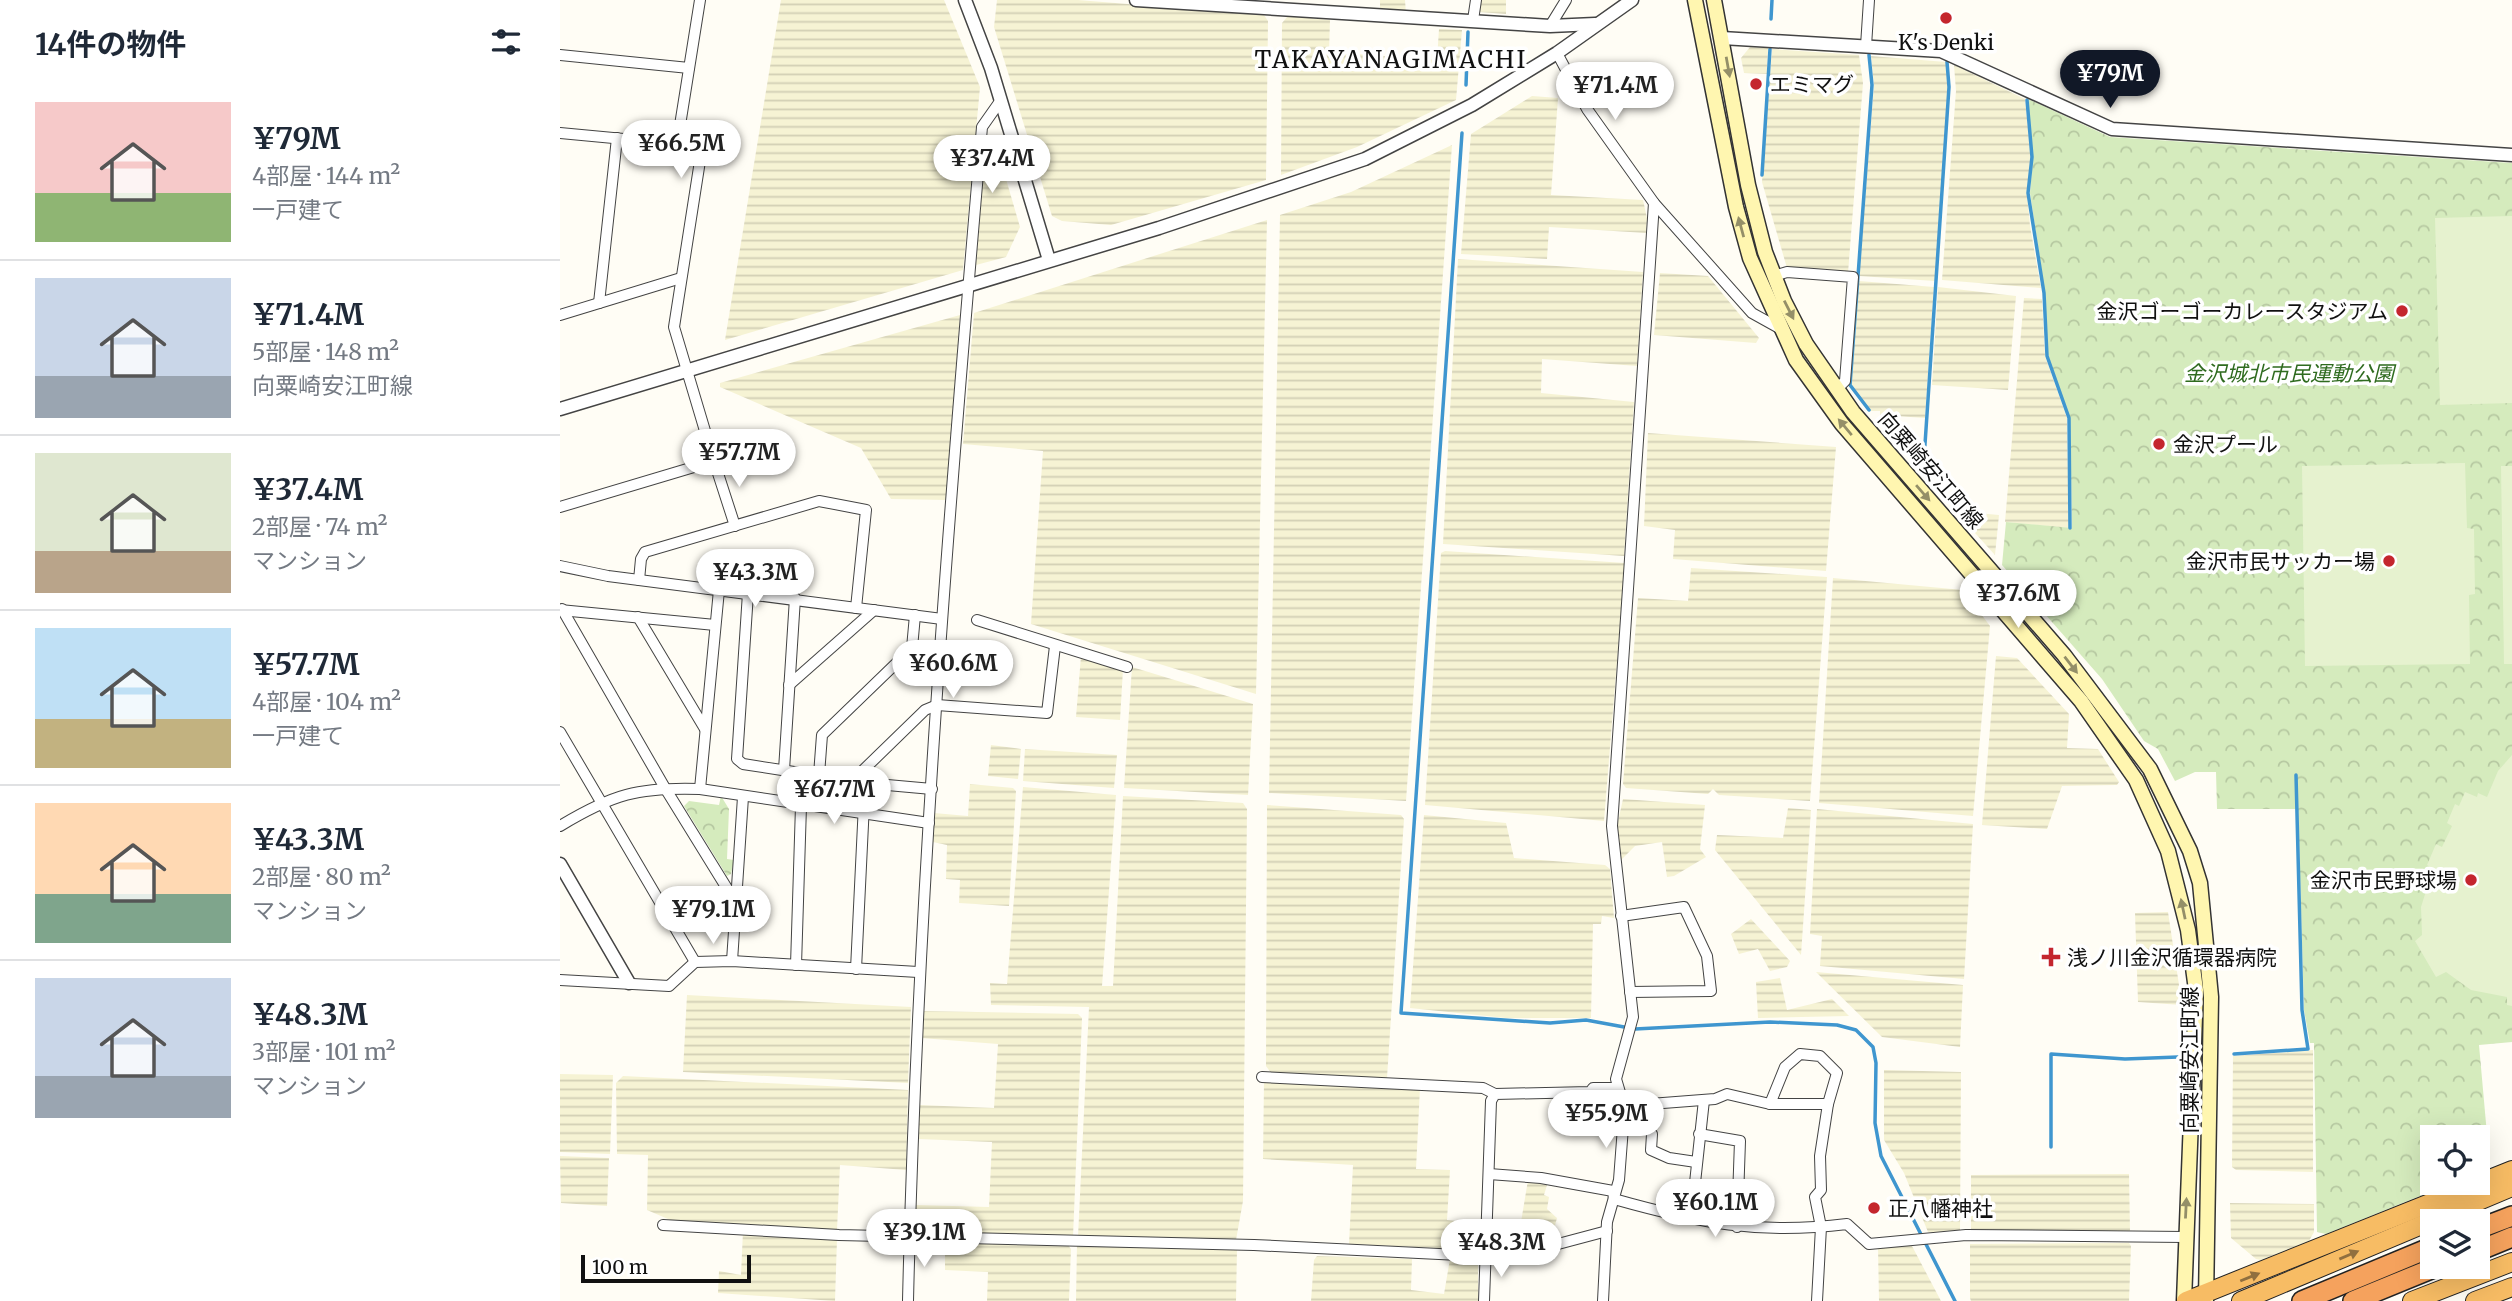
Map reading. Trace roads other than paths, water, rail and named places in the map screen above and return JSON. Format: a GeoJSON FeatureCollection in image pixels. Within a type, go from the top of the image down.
{"type":"FeatureCollection","features":[{"type":"Feature","properties":{"kind":"highway"},"geometry":{"type":"LineString","coordinates":[[2185,1301],[2206,1297],[2512,1170]]}},
{"type":"Feature","properties":{"kind":"highway"},"geometry":{"type":"LineString","coordinates":[[2241,1301],[2512,1187]]}},
{"type":"Feature","properties":{"kind":"highway"},"geometry":{"type":"LineString","coordinates":[[2490,1224],[2512,1216]]}},
{"type":"Feature","properties":{"kind":"highway"},"geometry":{"type":"LineString","coordinates":[[2490,1246],[2512,1237]]}},
{"type":"Feature","properties":{"kind":"highway"},"geometry":{"type":"LineString","coordinates":[[2302,1301],[2420,1252]]}},
{"type":"Feature","properties":{"kind":"highway"},"geometry":{"type":"LineString","coordinates":[[2412,1301],[2512,1262]]}},
{"type":"Feature","properties":{"kind":"highway"},"geometry":{"type":"LineString","coordinates":[[2353,1301],[2420,1274]]}},
{"type":"Feature","properties":{"kind":"highway"},"geometry":{"type":"LineString","coordinates":[[2475,1301],[2512,1287]]}},
{"type":"Feature","properties":{"kind":"main road","name":"向粟崎安江町線"},"geometry":{"type":"LineString","coordinates":[[1695,0],[1736,207],[1750,258],[1779,328],[1796,360],[1834,414],[2081,701],[2136,780],[2168,851],[2192,957],[2195,1037],[2185,1237],[2185,1301]]}},
{"type":"Feature","properties":{"kind":"main road","name":"向粟崎安江町線"},"geometry":{"type":"LineString","coordinates":[[1714,0],[1748,185],[1774,276],[1806,344],[1836,390],[2064,655],[2150,769],[2190,851],[2200,883],[2206,924],[2211,1021],[2206,1297]]}},
{"type":"Feature","properties":{"kind":"street"},"geometry":{"type":"LineString","coordinates":[[677,144],[700,0]]}},
{"type":"Feature","properties":{"kind":"street"},"geometry":{"type":"LineString","coordinates":[[965,0],[1001,100],[1049,260]]}},
{"type":"Feature","properties":{"kind":"street"},"geometry":{"type":"LineString","coordinates":[[1136,0],[1275,5],[1550,26],[1595,24]]}},
{"type":"Feature","properties":{"kind":"street"},"geometry":{"type":"LineString","coordinates":[[1474,20],[1475,0]]}},
{"type":"Feature","properties":{"kind":"street"},"geometry":{"type":"LineString","coordinates":[[1550,26],[1566,0]]}},
{"type":"Feature","properties":{"kind":"street"},"geometry":{"type":"LineString","coordinates":[[560,409],[1159,228],[1365,159],[1437,124],[1557,53],[1632,0]]}},
{"type":"Feature","properties":{"kind":"street"},"geometry":{"type":"LineString","coordinates":[[1866,46],[1869,0]]}},
{"type":"Feature","properties":{"kind":"street"},"geometry":{"type":"LineString","coordinates":[[1722,38],[1941,51],[2112,129],[2512,155]]}},
{"type":"Feature","properties":{"kind":"street"},"geometry":{"type":"LineString","coordinates":[[1557,53],[1587,109],[1654,204],[1752,313],[1779,328]]}},
{"type":"Feature","properties":{"kind":"street"},"geometry":{"type":"LineString","coordinates":[[560,54],[689,68]]}},
{"type":"Feature","properties":{"kind":"street"},"geometry":{"type":"LineString","coordinates":[[908,1301],[918,972],[942,619],[982,127],[1001,100]]}},
{"type":"Feature","properties":{"kind":"street"},"geometry":{"type":"LineString","coordinates":[[560,133],[702,148],[674,327],[734,526]]}},
{"type":"Feature","properties":{"kind":"street"},"geometry":{"type":"LineString","coordinates":[[599,303],[617,138]]}},
{"type":"Feature","properties":{"kind":"street"},"geometry":{"type":"LineString","coordinates":[[1603,1301],[1607,1231],[1619,1180],[1624,1106],[1616,1088],[1630,1025],[1630,992],[1612,826],[1654,204]]}},
{"type":"Feature","properties":{"kind":"street"},"geometry":{"type":"LineString","coordinates":[[1774,276],[1787,272],[1853,277],[1845,381],[1836,390]]}},
{"type":"Feature","properties":{"kind":"street"},"geometry":{"type":"LineString","coordinates":[[560,315],[681,278]]}},
{"type":"Feature","properties":{"kind":"street"},"geometry":{"type":"LineString","coordinates":[[560,507],[714,461]]}},
{"type":"Feature","properties":{"kind":"street"},"geometry":{"type":"LineString","coordinates":[[639,580],[641,559],[645,552],[819,501],[866,510],[856,608]]}},
{"type":"Feature","properties":{"kind":"street"},"geometry":{"type":"LineString","coordinates":[[560,566],[639,580],[942,619]]}},
{"type":"Feature","properties":{"kind":"street"},"geometry":{"type":"LineString","coordinates":[[700,789],[719,590]]}},
{"type":"Feature","properties":{"kind":"street"},"geometry":{"type":"LineString","coordinates":[[748,593],[737,759],[743,764],[852,781],[932,789]]}},
{"type":"Feature","properties":{"kind":"street"},"geometry":{"type":"LineString","coordinates":[[784,770],[795,598]]}},
{"type":"Feature","properties":{"kind":"street"},"geometry":{"type":"LineString","coordinates":[[561,609],[715,625]]}},
{"type":"Feature","properties":{"kind":"street"},"geometry":{"type":"LineString","coordinates":[[561,609],[665,788],[736,903]]}},
{"type":"Feature","properties":{"kind":"street"},"geometry":{"type":"LineString","coordinates":[[789,685],[874,610]]}},
{"type":"Feature","properties":{"kind":"street"},"geometry":{"type":"LineString","coordinates":[[819,775],[822,735],[912,648],[915,615]]}},
{"type":"Feature","properties":{"kind":"street"},"geometry":{"type":"LineString","coordinates":[[638,617],[705,729]]}},
{"type":"Feature","properties":{"kind":"street"},"geometry":{"type":"LineString","coordinates":[[977,620],[1127,667]]}},
{"type":"Feature","properties":{"kind":"street"},"geometry":{"type":"LineString","coordinates":[[852,781],[925,710],[937,705],[1047,713],[1055,646]]}},
{"type":"Feature","properties":{"kind":"street"},"geometry":{"type":"LineString","coordinates":[[560,732],[695,962]]}},
{"type":"Feature","properties":{"kind":"street"},"geometry":{"type":"LineString","coordinates":[[2136,780],[2150,769]]}},
{"type":"Feature","properties":{"kind":"street"},"geometry":{"type":"LineString","coordinates":[[856,969],[865,783]]}},
{"type":"Feature","properties":{"kind":"street"},"geometry":{"type":"LineString","coordinates":[[560,826],[601,801],[644,789],[665,788],[700,789],[929,823]]}},
{"type":"Feature","properties":{"kind":"street"},"geometry":{"type":"LineString","coordinates":[[732,961],[743,797]]}},
{"type":"Feature","properties":{"kind":"street"},"geometry":{"type":"LineString","coordinates":[[796,965],[801,806]]}},
{"type":"Feature","properties":{"kind":"street"},"geometry":{"type":"LineString","coordinates":[[560,864],[629,982]]}},
{"type":"Feature","properties":{"kind":"street"},"geometry":{"type":"LineString","coordinates":[[1620,916],[1684,908],[1707,956],[1711,991],[1630,992]]}},
{"type":"Feature","properties":{"kind":"street"},"geometry":{"type":"LineString","coordinates":[[560,980],[669,986],[695,962],[732,961],[918,972]]}},
{"type":"Feature","properties":{"kind":"street"},"geometry":{"type":"LineString","coordinates":[[1770,1104],[1784,1067],[1800,1054],[1820,1056],[1837,1073],[1828,1104],[1820,1156],[1821,1189],[1815,1197],[1821,1227],[1817,1301]]}},
{"type":"Feature","properties":{"kind":"street"},"geometry":{"type":"LineString","coordinates":[[1262,1077],[1483,1088],[1495,1094],[1590,1092],[1593,1088],[1616,1088]]}},
{"type":"Feature","properties":{"kind":"street"},"geometry":{"type":"LineString","coordinates":[[1484,1301],[1488,1254],[1490,1101],[1495,1094]]}},
{"type":"Feature","properties":{"kind":"street"},"geometry":{"type":"LineString","coordinates":[[1624,1106],[1704,1100],[1727,1094],[1770,1104],[1828,1104]]}},
{"type":"Feature","properties":{"kind":"street"},"geometry":{"type":"LineString","coordinates":[[1688,1219],[1694,1192],[1704,1100]]}},
{"type":"Feature","properties":{"kind":"street"},"geometry":{"type":"LineString","coordinates":[[1652,1134],[1651,1150],[1669,1158],[1696,1162]]}},
{"type":"Feature","properties":{"kind":"street"},"geometry":{"type":"LineString","coordinates":[[1699,1134],[1740,1141],[1737,1227]]}},
{"type":"Feature","properties":{"kind":"street"},"geometry":{"type":"LineString","coordinates":[[1489,1174],[1541,1178],[1612,1191],[1614,1199]]}},
{"type":"Feature","properties":{"kind":"street"},"geometry":{"type":"LineString","coordinates":[[1614,1199],[1688,1219],[1764,1230],[1847,1224],[1870,1244],[1923,1237],[2185,1237]]}},
{"type":"Feature","properties":{"kind":"street"},"geometry":{"type":"LineString","coordinates":[[663,1225],[909,1237],[1254,1245],[1480,1256],[1528,1252],[1607,1231]]}},
{"type":"Feature","properties":{"kind":"waterway"},"geometry":{"type":"LineString","coordinates":[[1771,19],[1772,0]]}},
{"type":"Feature","properties":{"kind":"waterway"},"geometry":{"type":"LineString","coordinates":[[1466,85],[1468,32]]}},
{"type":"Feature","properties":{"kind":"waterway"},"geometry":{"type":"LineString","coordinates":[[1762,175],[1770,49]]}},
{"type":"Feature","properties":{"kind":"waterway"},"geometry":{"type":"LineString","coordinates":[[1869,55],[1872,85],[1850,385],[1869,410]]}},
{"type":"Feature","properties":{"kind":"waterway"},"geometry":{"type":"LineString","coordinates":[[1923,474],[1949,87],[1947,62]]}},
{"type":"Feature","properties":{"kind":"waterway"},"geometry":{"type":"LineString","coordinates":[[2027,100],[2032,157],[2028,193],[2044,293],[2047,356],[2069,418],[2070,528]]}},
{"type":"Feature","properties":{"kind":"waterway"},"geometry":{"type":"LineString","coordinates":[[1462,133],[1401,1013],[1550,1023],[1586,1020],[1635,1029],[1770,1022],[1837,1025],[1856,1030],[1873,1047],[1876,1063],[1875,1123],[1881,1156],[1955,1301]]}},
{"type":"Feature","properties":{"kind":"waterway"},"geometry":{"type":"LineString","coordinates":[[2234,1054],[2308,1049],[2302,1010],[2296,775]]}},
{"type":"Feature","properties":{"kind":"waterway"},"geometry":{"type":"LineString","coordinates":[[2051,1147],[2051,1054],[2125,1059],[2178,1057]]}},
{"type":"Feature","properties":{"kind":"place","name":"K's Denki"},"geometry":{"type":"Point","coordinates":[1946,18]}},
{"type":"Feature","properties":{"kind":"place","name":"エミマグ"},"geometry":{"type":"Point","coordinates":[1756,84]}},
{"type":"Feature","properties":{"kind":"place","name":"金沢ゴーゴーカレースタジアム"},"geometry":{"type":"Point","coordinates":[2402,311]}},
{"type":"Feature","properties":{"kind":"place","name":"金沢プール"},"geometry":{"type":"Point","coordinates":[2159,444]}},
{"type":"Feature","properties":{"kind":"place","name":"金沢市民サッカー場"},"geometry":{"type":"Point","coordinates":[2389,561]}},
{"type":"Feature","properties":{"kind":"place","name":"金沢市民野球場"},"geometry":{"type":"Point","coordinates":[2471,880]}},
{"type":"Feature","properties":{"kind":"place","name":"浅ノ川金沢循環器病院"},"geometry":{"type":"Point","coordinates":[2051,957]}},
{"type":"Feature","properties":{"kind":"place","name":"正八幡神社"},"geometry":{"type":"Point","coordinates":[1874,1208]}},
{"type":"Feature","properties":{"kind":"district","name":"TAKAYANAGIMACHI"},"geometry":{"type":"Point","coordinates":[1391,59]}},
{"type":"Feature","properties":{"kind":"park label","name":"金沢城北市民運動公園"},"geometry":{"type":"Point","coordinates":[2289,373]}}]}
